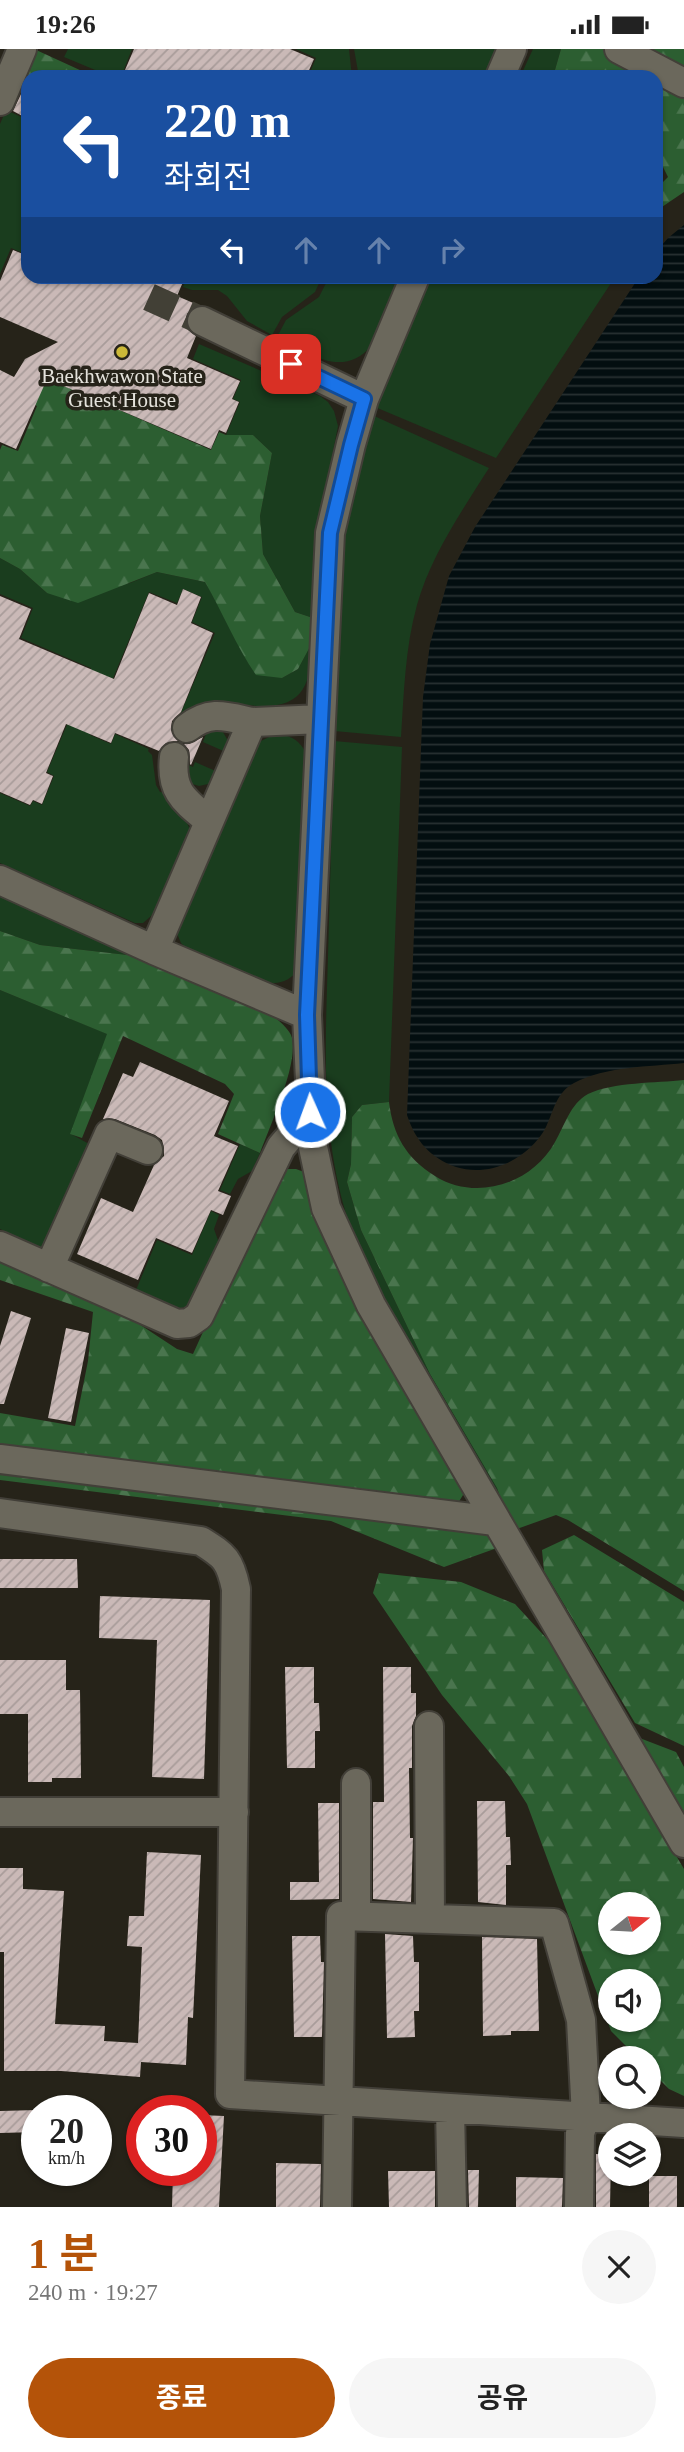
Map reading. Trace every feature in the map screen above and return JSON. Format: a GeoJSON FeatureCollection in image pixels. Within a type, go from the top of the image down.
{"type":"FeatureCollection","features":[{"type":"Feature","properties":{"kind":"street"},"geometry":{"type":"LineString","coordinates":[[0,101],[22,49]]}},
{"type":"Feature","properties":{"kind":"street"},"geometry":{"type":"LineString","coordinates":[[503,70],[512,49]]}},
{"type":"Feature","properties":{"kind":"street"},"geometry":{"type":"LineString","coordinates":[[619,49],[659,70]]}},
{"type":"Feature","properties":{"kind":"street"},"geometry":{"type":"LineString","coordinates":[[663,72],[684,83]]}},
{"type":"Feature","properties":{"kind":"street"},"geometry":{"type":"LineString","coordinates":[[412,284],[364,399],[330,533],[307,1015],[313,1147],[326,1208],[371,1305],[684,1843]]}},
{"type":"Feature","properties":{"kind":"street"},"geometry":{"type":"LineString","coordinates":[[202,321],[364,399]]}},
{"type":"Feature","properties":{"kind":"street"},"geometry":{"type":"LineString","coordinates":[[187,728],[199,719],[220,715],[252,722],[321,719]]}},
{"type":"Feature","properties":{"kind":"street"},"geometry":{"type":"LineString","coordinates":[[154,950],[252,722]]}},
{"type":"Feature","properties":{"kind":"street"},"geometry":{"type":"LineString","coordinates":[[174,758],[172,771],[181,797],[209,821]]}},
{"type":"Feature","properties":{"kind":"street"},"geometry":{"type":"LineString","coordinates":[[0,880],[307,1015]]}},
{"type":"Feature","properties":{"kind":"street"},"geometry":{"type":"LineString","coordinates":[[0,1247],[177,1324],[190,1323],[199,1316],[281,1147],[310,1112]]}},
{"type":"Feature","properties":{"kind":"street"},"geometry":{"type":"LineString","coordinates":[[49,1268],[109,1134],[148,1150]]}},
{"type":"Feature","properties":{"kind":"street"},"geometry":{"type":"LineString","coordinates":[[0,1459],[495,1521]]}},
{"type":"Feature","properties":{"kind":"street"},"geometry":{"type":"LineString","coordinates":[[0,1513],[201,1541],[224,1555],[232,1569],[236,1589],[230,2094],[684,2123]]}},
{"type":"Feature","properties":{"kind":"street"},"geometry":{"type":"LineString","coordinates":[[429,1726],[430,1919]]}},
{"type":"Feature","properties":{"kind":"street"},"geometry":{"type":"LineString","coordinates":[[356,1783],[356,1916]]}},
{"type":"Feature","properties":{"kind":"street"},"geometry":{"type":"LineString","coordinates":[[0,1812],[233,1812]]}},
{"type":"Feature","properties":{"kind":"street"},"geometry":{"type":"LineString","coordinates":[[337,2207],[341,1916],[554,1923],[581,2020],[586,2116],[580,2133],[579,2207]]}},
{"type":"Feature","properties":{"kind":"street"},"geometry":{"type":"LineString","coordinates":[[450,2108],[452,2207]]}},
{"type":"Feature","properties":{"kind":"green space"},"geometry":{"type":"Polygon","coordinates":[[[34,49],[80,70],[27,70],[34,49]]]}},
{"type":"Feature","properties":{"kind":"green space"},"geometry":{"type":"Polygon","coordinates":[[[68,49],[132,49],[124,70],[95,70],[64,57],[68,49]]]}},
{"type":"Feature","properties":{"kind":"green space"},"geometry":{"type":"Polygon","coordinates":[[[296,49],[349,49],[351,70],[311,70],[316,58],[296,49]]]}},
{"type":"Feature","properties":{"kind":"green space"},"geometry":{"type":"Polygon","coordinates":[[[354,49],[503,49],[495,70],[358,70],[354,49]]]}},
{"type":"Feature","properties":{"kind":"green space"},"geometry":{"type":"Polygon","coordinates":[[[533,49],[561,49],[555,70],[523,70],[533,49]]]}},
{"type":"Feature","properties":{"kind":"green space"},"geometry":{"type":"Polygon","coordinates":[[[561,49],[607,49],[646,70],[555,70],[561,49]]]}},
{"type":"Feature","properties":{"kind":"green space"},"geometry":{"type":"Polygon","coordinates":[[[636,49],[684,49],[684,75],[636,49]]]}},
{"type":"Feature","properties":{"kind":"green space"},"geometry":{"type":"Polygon","coordinates":[[[663,79],[684,90],[684,192],[663,206],[663,182],[668,177],[663,167],[663,79]]]}},
{"type":"Feature","properties":{"kind":"green space"},"geometry":{"type":"Polygon","coordinates":[[[6,110],[21,117],[21,252],[11,248],[0,274],[0,124],[6,110]]]}},
{"type":"Feature","properties":{"kind":"green space"},"geometry":{"type":"Polygon","coordinates":[[[184,284],[319,284],[315,292],[282,317],[272,335],[247,321],[227,296],[218,290],[192,290],[183,287],[184,284]]]}},
{"type":"Feature","properties":{"kind":"green space"},"geometry":{"type":"Polygon","coordinates":[[[326,284],[399,284],[372,345],[349,361],[337,362],[313,356],[277,337],[286,320],[319,297],[326,284]]]}},
{"type":"Feature","properties":{"kind":"green space"},"geometry":{"type":"Polygon","coordinates":[[[428,284],[610,284],[496,458],[375,407],[428,284]]]}},
{"type":"Feature","properties":{"kind":"green space"},"geometry":{"type":"Polygon","coordinates":[[[199,344],[320,396],[334,411],[338,426],[323,502],[313,618],[295,612],[263,554],[260,516],[272,453],[253,435],[226,435],[240,402],[233,399],[241,380],[193,359],[199,344]]]}},
{"type":"Feature","properties":{"kind":"green space"},"geometry":{"type":"Polygon","coordinates":[[[41,376],[211,450],[219,432],[226,435],[253,435],[272,453],[260,516],[263,554],[295,612],[313,618],[312,643],[298,669],[282,678],[256,675],[205,582],[157,572],[78,603],[47,593],[20,569],[0,558],[0,450],[2,445],[18,451],[37,406],[22,398],[41,376]]]}},
{"type":"Feature","properties":{"kind":"green space"},"geometry":{"type":"Polygon","coordinates":[[[372,415],[489,468],[448,534],[430,569],[417,605],[406,671],[401,737],[334,731],[344,538],[350,498],[372,415]]]}},
{"type":"Feature","properties":{"kind":"green space"},"geometry":{"type":"Polygon","coordinates":[[[0,558],[20,569],[47,593],[130,583],[157,572],[205,582],[221,608],[282,678],[298,669],[312,643],[305,686],[292,700],[282,704],[236,705],[177,722],[215,633],[192,622],[202,597],[183,589],[177,603],[149,592],[106,695],[83,685],[91,668],[21,638],[33,608],[0,594],[0,558]]]}},
{"type":"Feature","properties":{"kind":"green space"},"geometry":{"type":"Polygon","coordinates":[[[69,720],[92,729],[90,735],[111,744],[115,734],[149,749],[156,785],[160,792],[167,793],[184,815],[190,830],[158,910],[143,923],[135,923],[0,863],[0,793],[30,806],[33,801],[42,805],[54,776],[47,772],[69,720]]]}},
{"type":"Feature","properties":{"kind":"green space"},"geometry":{"type":"Polygon","coordinates":[[[220,727],[231,746],[228,753],[203,742],[206,734],[197,730],[220,727]]]}},
{"type":"Feature","properties":{"kind":"green space"},"geometry":{"type":"Polygon","coordinates":[[[275,734],[294,739],[307,755],[298,971],[287,980],[274,983],[244,974],[186,948],[176,931],[257,743],[275,734]]]}},
{"type":"Feature","properties":{"kind":"green space"},"geometry":{"type":"Polygon","coordinates":[[[334,741],[402,747],[389,1102],[362,1105],[352,1117],[351,1164],[347,1182],[361,1230],[430,1374],[497,1488],[507,1517],[444,1414],[384,1307],[367,1270],[342,1200],[330,1132],[326,1062],[334,741]]]}},
{"type":"Feature","properties":{"kind":"green space"},"geometry":{"type":"Polygon","coordinates":[[[181,762],[193,767],[195,762],[218,772],[208,784],[199,786],[189,783],[181,762]]]}},
{"type":"Feature","properties":{"kind":"green space"},"geometry":{"type":"Polygon","coordinates":[[[0,892],[145,957],[40,945],[0,931],[0,892]]]}},
{"type":"Feature","properties":{"kind":"green space"},"geometry":{"type":"Polygon","coordinates":[[[0,931],[40,945],[145,957],[272,1015],[291,1035],[292,1060],[283,1094],[260,1153],[218,1134],[234,1094],[225,1084],[123,1036],[82,1138],[70,1134],[107,1034],[0,990],[0,931]]]}},
{"type":"Feature","properties":{"kind":"green space"},"geometry":{"type":"Polygon","coordinates":[[[0,990],[108,1034],[71,1134],[89,1144],[50,1248],[41,1248],[0,1229],[0,990]]]}},
{"type":"Feature","properties":{"kind":"green space"},"geometry":{"type":"Polygon","coordinates":[[[684,1080],[684,1591],[556,1515],[514,1530],[497,1488],[430,1374],[361,1230],[347,1182],[351,1164],[352,1117],[362,1105],[389,1102],[394,1125],[403,1145],[416,1161],[435,1176],[451,1184],[485,1188],[518,1178],[532,1169],[545,1157],[555,1142],[572,1109],[588,1094],[622,1085],[684,1080]]]}},
{"type":"Feature","properties":{"kind":"green space"},"geometry":{"type":"Polygon","coordinates":[[[240,1144],[260,1153],[252,1171],[238,1179],[230,1194],[220,1190],[240,1144]]]}},
{"type":"Feature","properties":{"kind":"green space"},"geometry":{"type":"Polygon","coordinates":[[[287,1169],[304,1172],[463,1482],[463,1495],[458,1503],[0,1448],[0,1413],[75,1426],[88,1361],[93,1312],[0,1280],[0,1256],[107,1303],[177,1349],[193,1354],[268,1189],[278,1171],[287,1169]]]}},
{"type":"Feature","properties":{"kind":"green space"},"geometry":{"type":"Polygon","coordinates":[[[211,1211],[219,1215],[214,1229],[219,1243],[191,1306],[176,1309],[136,1290],[157,1240],[192,1255],[211,1211]]]}},
{"type":"Feature","properties":{"kind":"green space"},"geometry":{"type":"Polygon","coordinates":[[[0,1463],[484,1525],[497,1548],[444,1567],[331,1521],[0,1480],[0,1463]]]}},
{"type":"Feature","properties":{"kind":"green space"},"geometry":{"type":"Polygon","coordinates":[[[574,1535],[684,1602],[684,1746],[635,1723],[544,1571],[542,1550],[574,1535]]]}},
{"type":"Feature","properties":{"kind":"green space"},"geometry":{"type":"Polygon","coordinates":[[[379,1573],[461,1582],[515,1604],[548,1640],[684,1869],[684,2096],[669,2089],[661,2081],[661,2046],[626,2046],[612,2032],[661,2032],[661,1969],[598,1969],[598,1996],[527,1804],[509,1776],[442,1695],[373,1593],[379,1573]]]}},
{"type":"Feature","properties":{"kind":"green space"},"geometry":{"type":"Polygon","coordinates":[[[637,1737],[676,1752],[684,1767],[684,1820],[637,1737]]]}},
{"type":"Feature","properties":{"kind":"shaded area"},"geometry":{"type":"Polygon","coordinates":[[[684,225],[684,1063],[614,1070],[586,1077],[568,1087],[559,1097],[546,1127],[530,1148],[508,1163],[482,1170],[469,1170],[438,1159],[431,1153],[419,1140],[407,1115],[423,697],[430,644],[449,576],[475,527],[634,284],[663,284],[663,244],[684,225]]]}},
{"type":"Feature","properties":{"kind":"building"},"geometry":{"type":"Polygon","coordinates":[[[134,49],[290,49],[314,59],[309,70],[125,70],[134,49]]]}},
{"type":"Feature","properties":{"kind":"building"},"geometry":{"type":"Polygon","coordinates":[[[21,94],[21,115],[13,111],[21,94]]]}},
{"type":"Feature","properties":{"kind":"building","name":"Baekhwawon State Guest House"},"geometry":{"type":"Polygon","coordinates":[[[13,250],[21,253],[21,284],[182,284],[177,296],[198,305],[187,314],[185,322],[188,330],[196,336],[187,358],[240,381],[232,399],[239,402],[226,433],[219,430],[211,449],[47,379],[16,449],[0,442],[0,370],[14,377],[25,359],[58,342],[0,317],[0,281],[13,250]]]}},
{"type":"Feature","properties":{"kind":"building"},"geometry":{"type":"Polygon","coordinates":[[[183,589],[201,597],[191,623],[213,633],[181,712],[172,721],[171,730],[178,741],[166,743],[159,751],[115,733],[111,743],[66,724],[46,773],[53,776],[42,804],[33,800],[30,805],[0,792],[0,596],[31,609],[19,639],[114,679],[149,593],[177,605],[183,589]]]}},
{"type":"Feature","properties":{"kind":"building"},"geometry":{"type":"Polygon","coordinates":[[[203,737],[191,765],[189,750],[184,744],[203,737]]]}},
{"type":"Feature","properties":{"kind":"building"},"geometry":{"type":"Polygon","coordinates":[[[140,1062],[229,1101],[214,1136],[238,1146],[218,1191],[231,1196],[223,1215],[211,1210],[192,1253],[156,1238],[138,1280],[77,1254],[101,1198],[133,1212],[154,1165],[164,1156],[162,1140],[155,1135],[115,1119],[103,1119],[123,1073],[133,1077],[140,1062]]]}},
{"type":"Feature","properties":{"kind":"building"},"geometry":{"type":"Polygon","coordinates":[[[11,1311],[31,1318],[4,1404],[0,1404],[0,1346],[11,1311]]]}},
{"type":"Feature","properties":{"kind":"building"},"geometry":{"type":"Polygon","coordinates":[[[66,1328],[89,1333],[71,1422],[48,1418],[66,1328]]]}},
{"type":"Feature","properties":{"kind":"building"},"geometry":{"type":"Polygon","coordinates":[[[0,1559],[77,1559],[78,1588],[0,1588],[0,1559]]]}},
{"type":"Feature","properties":{"kind":"building"},"geometry":{"type":"Polygon","coordinates":[[[100,1596],[210,1600],[204,1779],[152,1777],[157,1640],[99,1638],[100,1596]]]}},
{"type":"Feature","properties":{"kind":"building"},"geometry":{"type":"Polygon","coordinates":[[[0,1660],[66,1660],[66,1690],[80,1690],[81,1778],[52,1778],[52,1782],[28,1782],[28,1714],[0,1714],[0,1660]]]}},
{"type":"Feature","properties":{"kind":"building"},"geometry":{"type":"Polygon","coordinates":[[[285,1667],[314,1667],[314,1703],[319,1703],[320,1731],[315,1731],[315,1768],[287,1768],[285,1667]]]}},
{"type":"Feature","properties":{"kind":"building"},"geometry":{"type":"Polygon","coordinates":[[[383,1667],[411,1667],[411,1693],[416,1693],[416,1716],[412,1726],[412,1768],[409,1768],[410,1838],[413,1838],[411,1902],[373,1899],[373,1802],[384,1802],[383,1667]]]}},
{"type":"Feature","properties":{"kind":"building"},"geometry":{"type":"Polygon","coordinates":[[[477,1801],[505,1801],[506,1837],[510,1837],[511,1865],[506,1865],[506,1905],[478,1902],[477,1801]]]}},
{"type":"Feature","properties":{"kind":"building"},"geometry":{"type":"Polygon","coordinates":[[[318,1803],[339,1803],[339,1899],[290,1900],[290,1882],[319,1882],[318,1803]]]}},
{"type":"Feature","properties":{"kind":"building"},"geometry":{"type":"Polygon","coordinates":[[[147,1852],[201,1855],[193,2018],[188,2017],[186,2065],[141,2062],[140,2077],[61,2071],[4,2071],[4,1952],[0,1952],[0,1868],[23,1868],[23,1889],[64,1891],[55,2024],[105,2026],[104,2041],[138,2043],[142,1947],[127,1946],[129,1916],[144,1916],[147,1852]]]}},
{"type":"Feature","properties":{"kind":"building"},"geometry":{"type":"Polygon","coordinates":[[[385,1934],[413,1936],[414,1962],[419,1962],[419,2011],[414,2011],[415,2037],[387,2038],[385,1934]]]}},
{"type":"Feature","properties":{"kind":"building"},"geometry":{"type":"Polygon","coordinates":[[[292,1936],[320,1936],[321,1962],[324,1962],[322,2037],[294,2037],[292,1936]]]}},
{"type":"Feature","properties":{"kind":"building"},"geometry":{"type":"Polygon","coordinates":[[[482,1937],[537,1939],[539,2031],[511,2031],[511,2035],[483,2036],[482,1937]]]}},
{"type":"Feature","properties":{"kind":"building"},"geometry":{"type":"Polygon","coordinates":[[[21,2110],[21,2132],[0,2133],[0,2111],[21,2110]]]}},
{"type":"Feature","properties":{"kind":"building"},"geometry":{"type":"Polygon","coordinates":[[[217,2116],[224,2116],[219,2207],[172,2207],[173,2186],[217,2186],[217,2116]]]}},
{"type":"Feature","properties":{"kind":"building"},"geometry":{"type":"Polygon","coordinates":[[[596,2154],[598,2186],[610,2186],[610,2207],[596,2207],[596,2154]]]}},
{"type":"Feature","properties":{"kind":"building"},"geometry":{"type":"Polygon","coordinates":[[[276,2163],[321,2164],[320,2207],[276,2207],[276,2163]]]}},
{"type":"Feature","properties":{"kind":"building"},"geometry":{"type":"Polygon","coordinates":[[[468,2170],[479,2170],[478,2207],[469,2207],[468,2170]]]}},
{"type":"Feature","properties":{"kind":"building"},"geometry":{"type":"Polygon","coordinates":[[[388,2171],[435,2171],[435,2207],[389,2207],[388,2171]]]}},
{"type":"Feature","properties":{"kind":"building"},"geometry":{"type":"Polygon","coordinates":[[[661,2176],[677,2176],[677,2207],[649,2207],[649,2186],[661,2186],[661,2176]]]}},
{"type":"Feature","properties":{"kind":"building"},"geometry":{"type":"Polygon","coordinates":[[[516,2177],[563,2178],[562,2207],[516,2207],[516,2177]]]}},
{"type":"Feature","properties":{"kind":"tunnel"},"geometry":{"type":"LineString","coordinates":[[149,297],[202,321]]}},
{"type":"Feature","properties":{"kind":"place","name":"Baekhwawon State Guest House"},"geometry":{"type":"Point","coordinates":[122,352]}},
{"type":"Feature","properties":{"kind":"route"},"geometry":{"type":"LineString","coordinates":[[291,364],[364,399],[330,533],[307,1015],[310,1112]]}}]}
